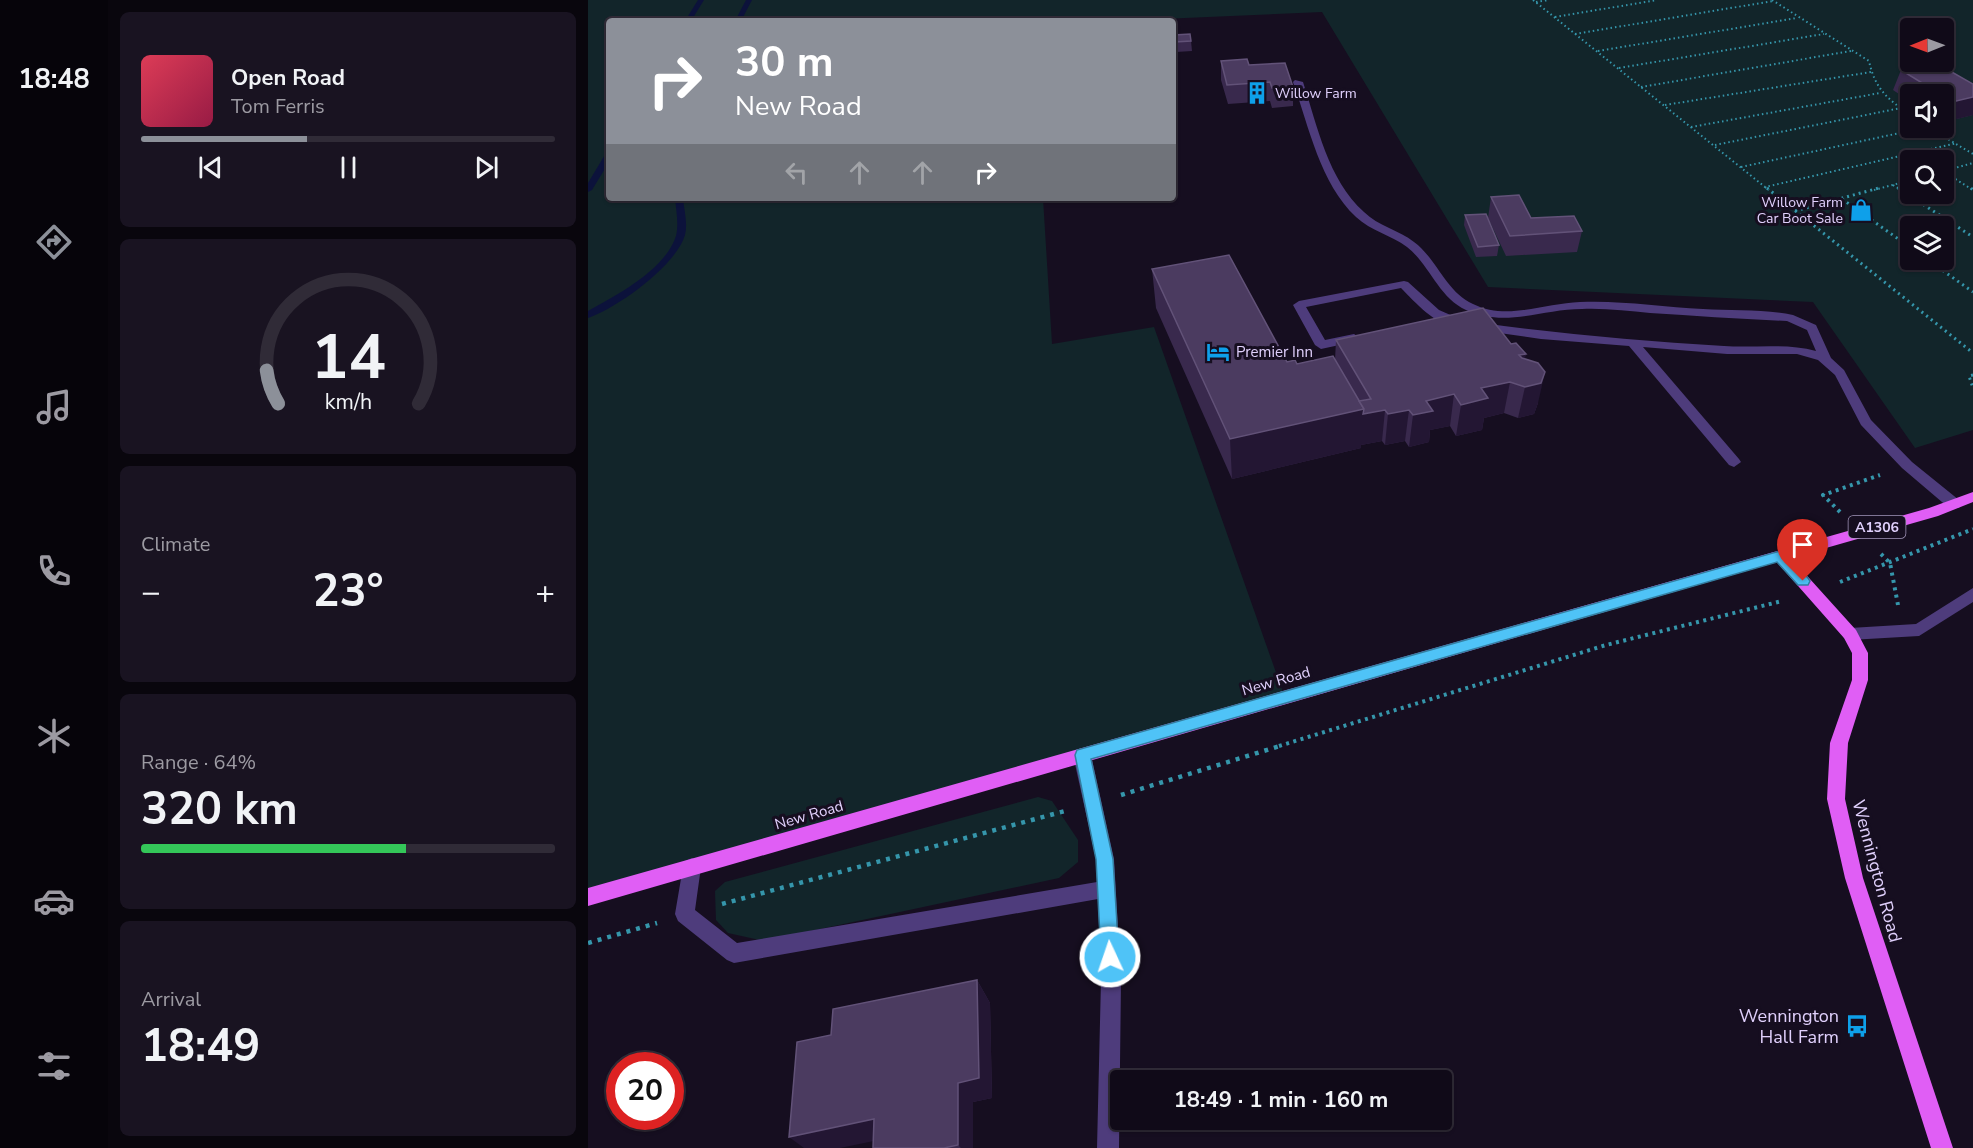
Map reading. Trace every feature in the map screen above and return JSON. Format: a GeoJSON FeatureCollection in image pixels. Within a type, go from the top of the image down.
{"type":"FeatureCollection","features":[{"type":"Feature","properties":{"kind":"main road","name":"New Road"},"geometry":{"type":"LineString","coordinates":[[588,897],[1780,556],[1973,497]]}},
{"type":"Feature","properties":{"kind":"main road","name":"Wennington Road"},"geometry":{"type":"LineString","coordinates":[[1780,556],[1850,634],[1860,653],[1860,680],[1839,743],[1836,798],[1854,879],[1942,1148]]}},
{"type":"Feature","properties":{"kind":"lane"},"geometry":{"type":"LineString","coordinates":[[1298,82],[1333,179],[1346,200],[1359,215],[1406,241],[1418,251],[1456,298],[1470,308],[1498,314],[1521,315],[1560,306],[1582,305],[1789,318],[1812,328],[1826,359],[1840,373],[1866,422],[1908,465],[1954,504]]}},
{"type":"Feature","properties":{"kind":"lane"},"geometry":{"type":"LineString","coordinates":[[1365,336],[1321,345],[1299,305],[1404,284],[1437,320],[1494,330],[1738,351],[1798,350],[1826,359]]}},
{"type":"Feature","properties":{"kind":"lane"},"geometry":{"type":"LineString","coordinates":[[1632,342],[1734,462]]}},
{"type":"Feature","properties":{"kind":"lane"},"geometry":{"type":"LineString","coordinates":[[1850,634],[1903,629],[1919,630],[1973,594]]}},
{"type":"Feature","properties":{"kind":"lane"},"geometry":{"type":"LineString","coordinates":[[1082,755],[1105,859],[1111,980],[1108,1148]]}},
{"type":"Feature","properties":{"kind":"lane"},"geometry":{"type":"LineString","coordinates":[[692,867],[685,914],[734,953],[1106,889]]}},
{"type":"Feature","properties":{"kind":"path"},"geometry":{"type":"LineString","coordinates":[[1534,1],[1549,0]]}},
{"type":"Feature","properties":{"kind":"path"},"geometry":{"type":"LineString","coordinates":[[1554,17],[1657,0]]}},
{"type":"Feature","properties":{"kind":"path"},"geometry":{"type":"LineString","coordinates":[[1534,1],[1973,352]]}},
{"type":"Feature","properties":{"kind":"path"},"geometry":{"type":"LineString","coordinates":[[1575,34],[1772,1],[1869,61],[1872,80],[1880,93],[1900,107]]}},
{"type":"Feature","properties":{"kind":"path"},"geometry":{"type":"LineString","coordinates":[[1597,51],[1797,18]]}},
{"type":"Feature","properties":{"kind":"path"},"geometry":{"type":"LineString","coordinates":[[1618,68],[1824,34]]}},
{"type":"Feature","properties":{"kind":"path"},"geometry":{"type":"LineString","coordinates":[[1641,87],[1851,51]]}},
{"type":"Feature","properties":{"kind":"path"},"geometry":{"type":"LineString","coordinates":[[1665,106],[1871,72]]}},
{"type":"Feature","properties":{"kind":"path"},"geometry":{"type":"LineString","coordinates":[[1690,127],[1880,93]]}},
{"type":"Feature","properties":{"kind":"path"},"geometry":{"type":"LineString","coordinates":[[1714,146],[1900,108]]}},
{"type":"Feature","properties":{"kind":"path"},"geometry":{"type":"LineString","coordinates":[[1740,167],[1900,133]]}},
{"type":"Feature","properties":{"kind":"path"},"geometry":{"type":"LineString","coordinates":[[1948,138],[1973,154]]}},
{"type":"Feature","properties":{"kind":"path"},"geometry":{"type":"LineString","coordinates":[[1765,187],[1957,143]]}},
{"type":"Feature","properties":{"kind":"path"},"geometry":{"type":"LineString","coordinates":[[1954,169],[1973,163]]}},
{"type":"Feature","properties":{"kind":"path"},"geometry":{"type":"LineString","coordinates":[[1954,178],[1973,190]]}},
{"type":"Feature","properties":{"kind":"path"},"geometry":{"type":"LineString","coordinates":[[1795,211],[1900,182]]}},
{"type":"Feature","properties":{"kind":"path"},"geometry":{"type":"LineString","coordinates":[[1893,184],[1973,237]]}},
{"type":"Feature","properties":{"kind":"path"},"geometry":{"type":"LineString","coordinates":[[1841,198],[1900,240]]}},
{"type":"Feature","properties":{"kind":"path"},"geometry":{"type":"LineString","coordinates":[[1942,270],[1973,292]]}},
{"type":"Feature","properties":{"kind":"path"},"geometry":{"type":"LineString","coordinates":[[1973,375],[1969,376],[1973,388]]}},
{"type":"Feature","properties":{"kind":"path"},"geometry":{"type":"LineString","coordinates":[[1832,504],[1823,495],[1908,465]]}},
{"type":"Feature","properties":{"kind":"path"},"geometry":{"type":"LineString","coordinates":[[1850,576],[1890,563],[1973,529]]}},
{"type":"Feature","properties":{"kind":"path"},"geometry":{"type":"LineString","coordinates":[[1879,551],[1890,563],[1903,629]]}},
{"type":"Feature","properties":{"kind":"path"},"geometry":{"type":"LineString","coordinates":[[1117,796],[1606,645],[1763,605]]}},
{"type":"Feature","properties":{"kind":"path"},"geometry":{"type":"LineString","coordinates":[[716,906],[1060,813]]}},
{"type":"Feature","properties":{"kind":"path"},"geometry":{"type":"LineString","coordinates":[[588,943],[657,923]]}},
{"type":"Feature","properties":{"kind":"green space"},"geometry":{"type":"Polygon","coordinates":[[[588,0],[1973,0],[1973,430],[1915,448],[1813,302],[1488,287],[1322,12],[1176,18],[606,18],[606,201],[1043,201],[1052,344],[1154,327],[1285,698],[588,897],[588,0]]]}},
{"type":"Feature","properties":{"kind":"green space"},"geometry":{"type":"Polygon","coordinates":[[[1038,797],[1052,801],[1078,840],[1078,862],[1059,878],[764,941],[728,933],[716,920],[715,891],[725,882],[1038,797]]]}},
{"type":"Feature","properties":{"kind":"building"},"geometry":{"type":"Polygon","coordinates":[[[1190,34],[1191,41],[1176,42],[1176,35],[1190,34]]]}},
{"type":"Feature","properties":{"kind":"building"},"geometry":{"type":"Polygon","coordinates":[[[1247,59],[1249,65],[1285,63],[1293,87],[1272,88],[1270,82],[1227,85],[1221,61],[1247,59]]]}},
{"type":"Feature","properties":{"kind":"building"},"geometry":{"type":"Polygon","coordinates":[[[1904,72],[1952,72],[1973,84],[1973,97],[1954,102],[1954,84],[1924,84],[1904,72]]]}},
{"type":"Feature","properties":{"kind":"building"},"geometry":{"type":"Polygon","coordinates":[[[1519,195],[1531,218],[1574,216],[1582,231],[1510,236],[1491,197],[1519,195]]]}},
{"type":"Feature","properties":{"kind":"building"},"geometry":{"type":"Polygon","coordinates":[[[1486,214],[1499,245],[1478,247],[1465,215],[1486,214]]]}},
{"type":"Feature","properties":{"kind":"building"},"geometry":{"type":"Polygon","coordinates":[[[1229,255],[1287,362],[1295,360],[1297,364],[1333,356],[1364,409],[1230,439],[1152,269],[1229,255]]]}},
{"type":"Feature","properties":{"kind":"building"},"geometry":{"type":"Polygon","coordinates":[[[1483,308],[1511,344],[1516,343],[1526,354],[1519,355],[1538,363],[1545,372],[1541,383],[1525,387],[1510,382],[1481,388],[1488,398],[1461,405],[1454,394],[1426,401],[1433,411],[1413,415],[1409,410],[1388,414],[1385,410],[1363,414],[1364,409],[1359,401],[1371,399],[1336,340],[1483,308]]]}},
{"type":"Feature","properties":{"kind":"building"},"geometry":{"type":"Polygon","coordinates":[[[977,980],[979,1078],[958,1083],[958,1145],[944,1148],[873,1148],[874,1119],[789,1137],[797,1042],[831,1035],[833,1009],[977,980]]]}},
{"type":"Feature","properties":{"kind":"waterway"},"geometry":{"type":"LineString","coordinates":[[690,18],[701,0]]}},
{"type":"Feature","properties":{"kind":"waterway"},"geometry":{"type":"LineString","coordinates":[[740,18],[749,0]]}},
{"type":"Feature","properties":{"kind":"waterway"},"geometry":{"type":"LineString","coordinates":[[588,190],[606,160]]}},
{"type":"Feature","properties":{"kind":"waterway"},"geometry":{"type":"LineString","coordinates":[[588,315],[641,282],[666,260],[675,248],[681,232],[679,201]]}},
{"type":"Feature","properties":{"kind":"place","name":"Willow Farm"},"geometry":{"type":"Point","coordinates":[1257,93]}},
{"type":"Feature","properties":{"kind":"place","name":"Willow Farm Car Boot Sale"},"geometry":{"type":"Point","coordinates":[1861,210]}},
{"type":"Feature","properties":{"kind":"place","name":"Premier Inn"},"geometry":{"type":"Point","coordinates":[1218,352]}},
{"type":"Feature","properties":{"kind":"place","name":"Wennington Hall Farm"},"geometry":{"type":"Point","coordinates":[1857,1026]}},
{"type":"Feature","properties":{"kind":"route"},"geometry":{"type":"LineString","coordinates":[[1110,957],[1105,859],[1082,755],[1780,556],[1803,581]]}}]}
